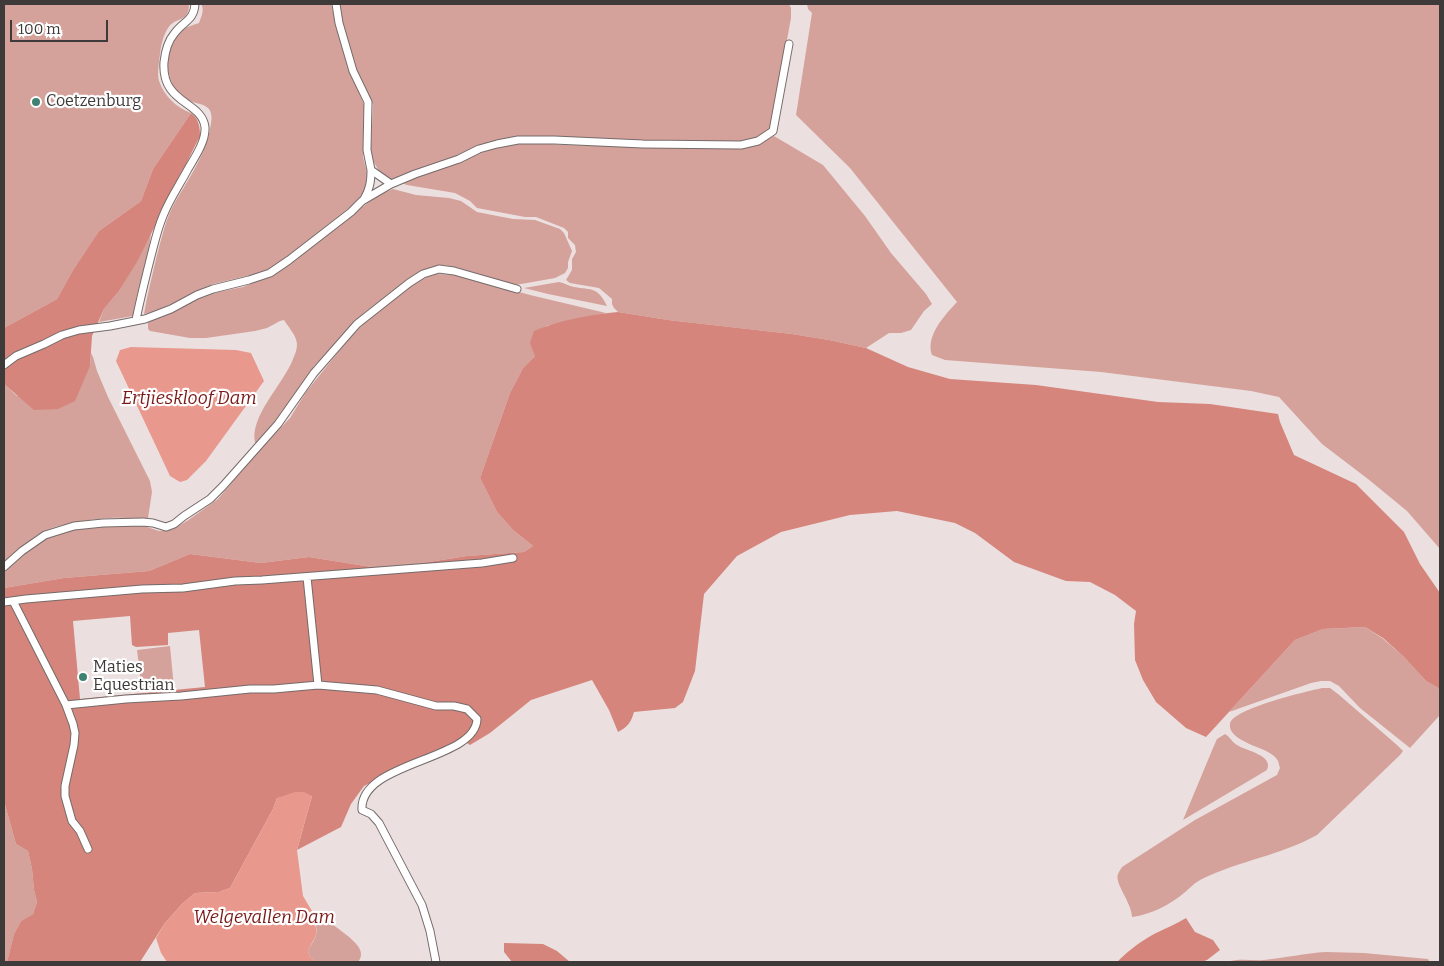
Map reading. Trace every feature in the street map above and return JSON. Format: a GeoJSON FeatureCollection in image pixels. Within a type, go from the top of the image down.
{"type":"FeatureCollection","features":[{"type":"Feature","properties":{"kind":"street"},"geometry":{"type":"LineString","coordinates":[[136,320],[141,292],[163,215],[200,148],[204,134],[202,117],[173,93],[164,71],[168,46],[174,33],[192,16],[195,4]]}},
{"type":"Feature","properties":{"kind":"street"},"geometry":{"type":"LineString","coordinates":[[4,365],[16,356],[62,335],[79,330],[145,319],[213,289],[270,273],[351,212],[362,201],[369,190],[371,181],[367,150],[368,102],[353,71],[339,23],[336,4]]}},
{"type":"Feature","properties":{"kind":"street"},"geometry":{"type":"LineString","coordinates":[[362,201],[390,184],[415,174],[497,144],[518,140],[643,144],[741,144],[758,141],[773,131],[789,44]]}},
{"type":"Feature","properties":{"kind":"street"},"geometry":{"type":"LineString","coordinates":[[371,170],[390,184]]}},
{"type":"Feature","properties":{"kind":"street"},"geometry":{"type":"LineString","coordinates":[[4,567],[22,551],[45,535],[74,526],[103,523],[143,522],[166,527],[174,524],[210,500],[278,424],[314,373],[357,324],[423,274],[438,269],[454,271],[517,289]]}},
{"type":"Feature","properties":{"kind":"street"},"geometry":{"type":"LineString","coordinates":[[4,602],[142,589],[183,588],[235,581],[482,563],[513,558]]}},
{"type":"Feature","properties":{"kind":"street"},"geometry":{"type":"LineString","coordinates":[[307,577],[318,685]]}},
{"type":"Feature","properties":{"kind":"street"},"geometry":{"type":"LineString","coordinates":[[13,601],[66,705],[76,733],[65,786],[65,796],[72,821],[80,831],[88,849]]}},
{"type":"Feature","properties":{"kind":"street"},"geometry":{"type":"LineString","coordinates":[[66,705],[318,685],[376,690],[436,706],[454,706],[467,709],[477,719],[472,733],[463,741],[440,753],[382,778],[373,784],[365,794],[362,803],[362,810],[371,814],[379,823],[417,895],[427,919],[436,962]]}},
{"type":"Feature","properties":{"kind":"shaded area"},"geometry":{"type":"Polygon","coordinates":[[[4,4],[189,4],[187,14],[171,24],[165,34],[162,41],[158,75],[161,86],[168,96],[176,105],[191,113],[153,169],[141,201],[99,231],[73,270],[57,299],[4,328],[4,4]]]}},
{"type":"Feature","properties":{"kind":"shaded area"},"geometry":{"type":"Polygon","coordinates":[[[201,4],[331,4],[347,65],[364,105],[363,157],[367,173],[366,188],[350,207],[274,267],[259,273],[213,284],[159,310],[144,314],[156,259],[167,221],[172,208],[201,157],[209,135],[210,111],[202,105],[180,96],[172,82],[167,65],[168,56],[175,37],[185,28],[199,23],[203,11],[201,4]]]}},
{"type":"Feature","properties":{"kind":"shaded area"},"geometry":{"type":"Polygon","coordinates":[[[340,4],[789,4],[791,18],[772,122],[768,132],[761,137],[741,141],[623,141],[518,137],[421,168],[392,180],[379,171],[373,161],[371,148],[373,105],[356,70],[343,24],[340,4]]]}},
{"type":"Feature","properties":{"kind":"shaded area"},"geometry":{"type":"Polygon","coordinates":[[[807,4],[1440,4],[1440,549],[1407,511],[1322,444],[1279,397],[1251,391],[1101,372],[945,360],[932,355],[931,341],[937,326],[957,302],[850,168],[796,115],[812,13],[808,9],[807,4]]]}},
{"type":"Feature","properties":{"kind":"shaded area"},"geometry":{"type":"Polygon","coordinates":[[[191,113],[198,123],[200,136],[138,260],[119,291],[104,309],[92,336],[90,366],[75,401],[58,409],[34,410],[4,384],[4,328],[57,299],[73,270],[99,231],[141,201],[153,169],[191,113]]]}},
{"type":"Feature","properties":{"kind":"shaded area"},"geometry":{"type":"Polygon","coordinates":[[[774,136],[823,165],[865,216],[891,253],[926,294],[932,304],[924,311],[911,330],[901,333],[889,333],[866,348],[792,334],[668,320],[618,312],[612,304],[612,299],[599,288],[570,283],[566,280],[572,270],[572,259],[576,252],[575,245],[568,238],[568,232],[564,228],[536,217],[525,217],[477,208],[470,201],[455,193],[399,182],[498,147],[518,143],[747,148],[774,136]]]}},
{"type":"Feature","properties":{"kind":"shaded area"},"geometry":{"type":"Polygon","coordinates":[[[393,189],[416,195],[449,198],[461,201],[477,212],[513,219],[535,220],[560,229],[564,233],[572,251],[568,268],[565,273],[555,278],[514,285],[444,265],[426,269],[365,312],[314,366],[281,417],[258,444],[255,443],[254,433],[257,422],[288,369],[296,350],[295,338],[284,320],[255,331],[206,338],[190,338],[150,331],[148,329],[148,320],[192,301],[218,292],[243,287],[275,274],[365,205],[379,195],[393,189]]]}},
{"type":"Feature","properties":{"kind":"shaded area"},"geometry":{"type":"Polygon","coordinates":[[[151,234],[133,316],[99,322],[104,309],[119,291],[151,234]]]}},
{"type":"Feature","properties":{"kind":"shaded area"},"geometry":{"type":"Polygon","coordinates":[[[436,274],[459,275],[530,295],[606,313],[546,326],[535,356],[523,368],[510,393],[480,478],[497,512],[513,530],[533,546],[524,552],[467,556],[384,569],[309,557],[261,563],[190,554],[149,571],[64,578],[4,588],[4,572],[29,549],[52,535],[93,526],[144,526],[159,531],[173,529],[218,499],[263,446],[290,418],[306,392],[348,340],[370,317],[417,281],[436,274]]]}},
{"type":"Feature","properties":{"kind":"shaded area"},"geometry":{"type":"Polygon","coordinates":[[[559,282],[574,287],[594,290],[601,295],[607,306],[524,288],[559,282]]]}},
{"type":"Feature","properties":{"kind":"shaded area"},"geometry":{"type":"Polygon","coordinates":[[[618,312],[829,340],[866,348],[908,367],[950,379],[1036,385],[1158,402],[1210,404],[1278,414],[1294,455],[1356,484],[1404,532],[1420,564],[1440,593],[1440,689],[1426,681],[1383,638],[1365,627],[1323,629],[1295,640],[1206,737],[1186,728],[1156,702],[1143,680],[1135,660],[1134,624],[1136,611],[1115,595],[1090,582],[1066,581],[1014,562],[975,533],[955,523],[897,511],[850,515],[781,532],[737,556],[704,594],[695,671],[683,702],[675,708],[634,712],[629,724],[618,732],[609,710],[592,680],[531,700],[490,733],[470,745],[461,739],[364,786],[351,804],[341,827],[297,850],[312,796],[277,798],[273,809],[230,888],[219,892],[195,893],[165,923],[140,962],[7,962],[14,934],[21,921],[33,914],[37,902],[28,851],[16,844],[4,801],[4,588],[64,578],[149,571],[190,554],[261,563],[309,557],[384,569],[467,556],[524,552],[533,546],[513,530],[497,512],[480,478],[510,393],[523,368],[535,356],[530,343],[534,331],[586,316],[618,312]],[[130,616],[73,621],[80,699],[205,687],[199,630],[168,633],[168,645],[136,647],[132,645],[130,616]]]}},
{"type":"Feature","properties":{"kind":"shaded area"},"geometry":{"type":"Polygon","coordinates":[[[91,353],[108,397],[150,481],[152,492],[148,518],[103,519],[56,527],[37,535],[4,564],[4,384],[17,396],[90,366],[91,353]]]}},
{"type":"Feature","properties":{"kind":"shaded area"},"geometry":{"type":"Polygon","coordinates":[[[1365,627],[1382,638],[1403,656],[1426,681],[1440,689],[1440,715],[1410,748],[1360,708],[1339,686],[1330,681],[1311,683],[1229,712],[1295,640],[1323,629],[1365,627]]]}},
{"type":"Feature","properties":{"kind":"shaded area"},"geometry":{"type":"Polygon","coordinates":[[[170,646],[174,688],[142,691],[137,650],[170,646]]]}},
{"type":"Feature","properties":{"kind":"shaded area"},"geometry":{"type":"Polygon","coordinates":[[[1322,688],[1330,688],[1338,694],[1397,745],[1403,751],[1400,755],[1317,835],[1289,848],[1231,867],[1202,879],[1166,906],[1153,912],[1132,917],[1117,878],[1122,867],[1195,820],[1277,775],[1280,768],[1275,757],[1237,737],[1232,732],[1231,721],[1247,710],[1259,705],[1322,688]]]}},
{"type":"Feature","properties":{"kind":"shaded area"},"geometry":{"type":"Polygon","coordinates":[[[1225,734],[1237,745],[1263,757],[1267,761],[1267,770],[1183,820],[1217,739],[1225,734]]]}},
{"type":"Feature","properties":{"kind":"shaded area"},"geometry":{"type":"Polygon","coordinates":[[[4,801],[16,844],[28,851],[37,902],[33,914],[21,921],[14,934],[7,962],[4,962],[4,801]]]}},
{"type":"Feature","properties":{"kind":"shaded area"},"geometry":{"type":"Polygon","coordinates":[[[1186,918],[1195,932],[1213,940],[1220,950],[1207,960],[1202,962],[1117,962],[1145,939],[1186,918]]]}},
{"type":"Feature","properties":{"kind":"shaded area"},"geometry":{"type":"Polygon","coordinates":[[[326,921],[330,922],[357,945],[361,951],[358,962],[316,962],[310,957],[308,951],[317,932],[315,924],[326,921]]]}},
{"type":"Feature","properties":{"kind":"shaded area"},"geometry":{"type":"Polygon","coordinates":[[[504,943],[543,944],[557,951],[570,962],[512,962],[504,952],[504,943]]]}},
{"type":"Feature","properties":{"kind":"shaded area"},"geometry":{"type":"Polygon","coordinates":[[[1326,952],[1364,953],[1428,959],[1429,961],[1228,962],[1264,960],[1326,952]]]}},
{"type":"Feature","properties":{"kind":"water","name":"Ertjieskloof Dam"},"geometry":{"type":"Polygon","coordinates":[[[131,347],[236,350],[251,353],[264,381],[206,461],[187,480],[180,482],[170,476],[116,361],[120,350],[131,347]]]}},
{"type":"Feature","properties":{"kind":"water","name":"Welgevallen Dam"},"geometry":{"type":"Polygon","coordinates":[[[295,792],[304,792],[312,796],[297,850],[303,896],[312,911],[311,919],[316,928],[316,935],[308,951],[310,957],[316,962],[167,962],[161,953],[156,938],[165,923],[195,893],[219,892],[230,888],[273,809],[277,798],[295,792]]]}},
{"type":"Feature","properties":{"kind":"place","name":"Coetzenburg"},"geometry":{"type":"Point","coordinates":[36,102]}},
{"type":"Feature","properties":{"kind":"place","name":"Maties Equestrian"},"geometry":{"type":"Point","coordinates":[83,677]}}]}
